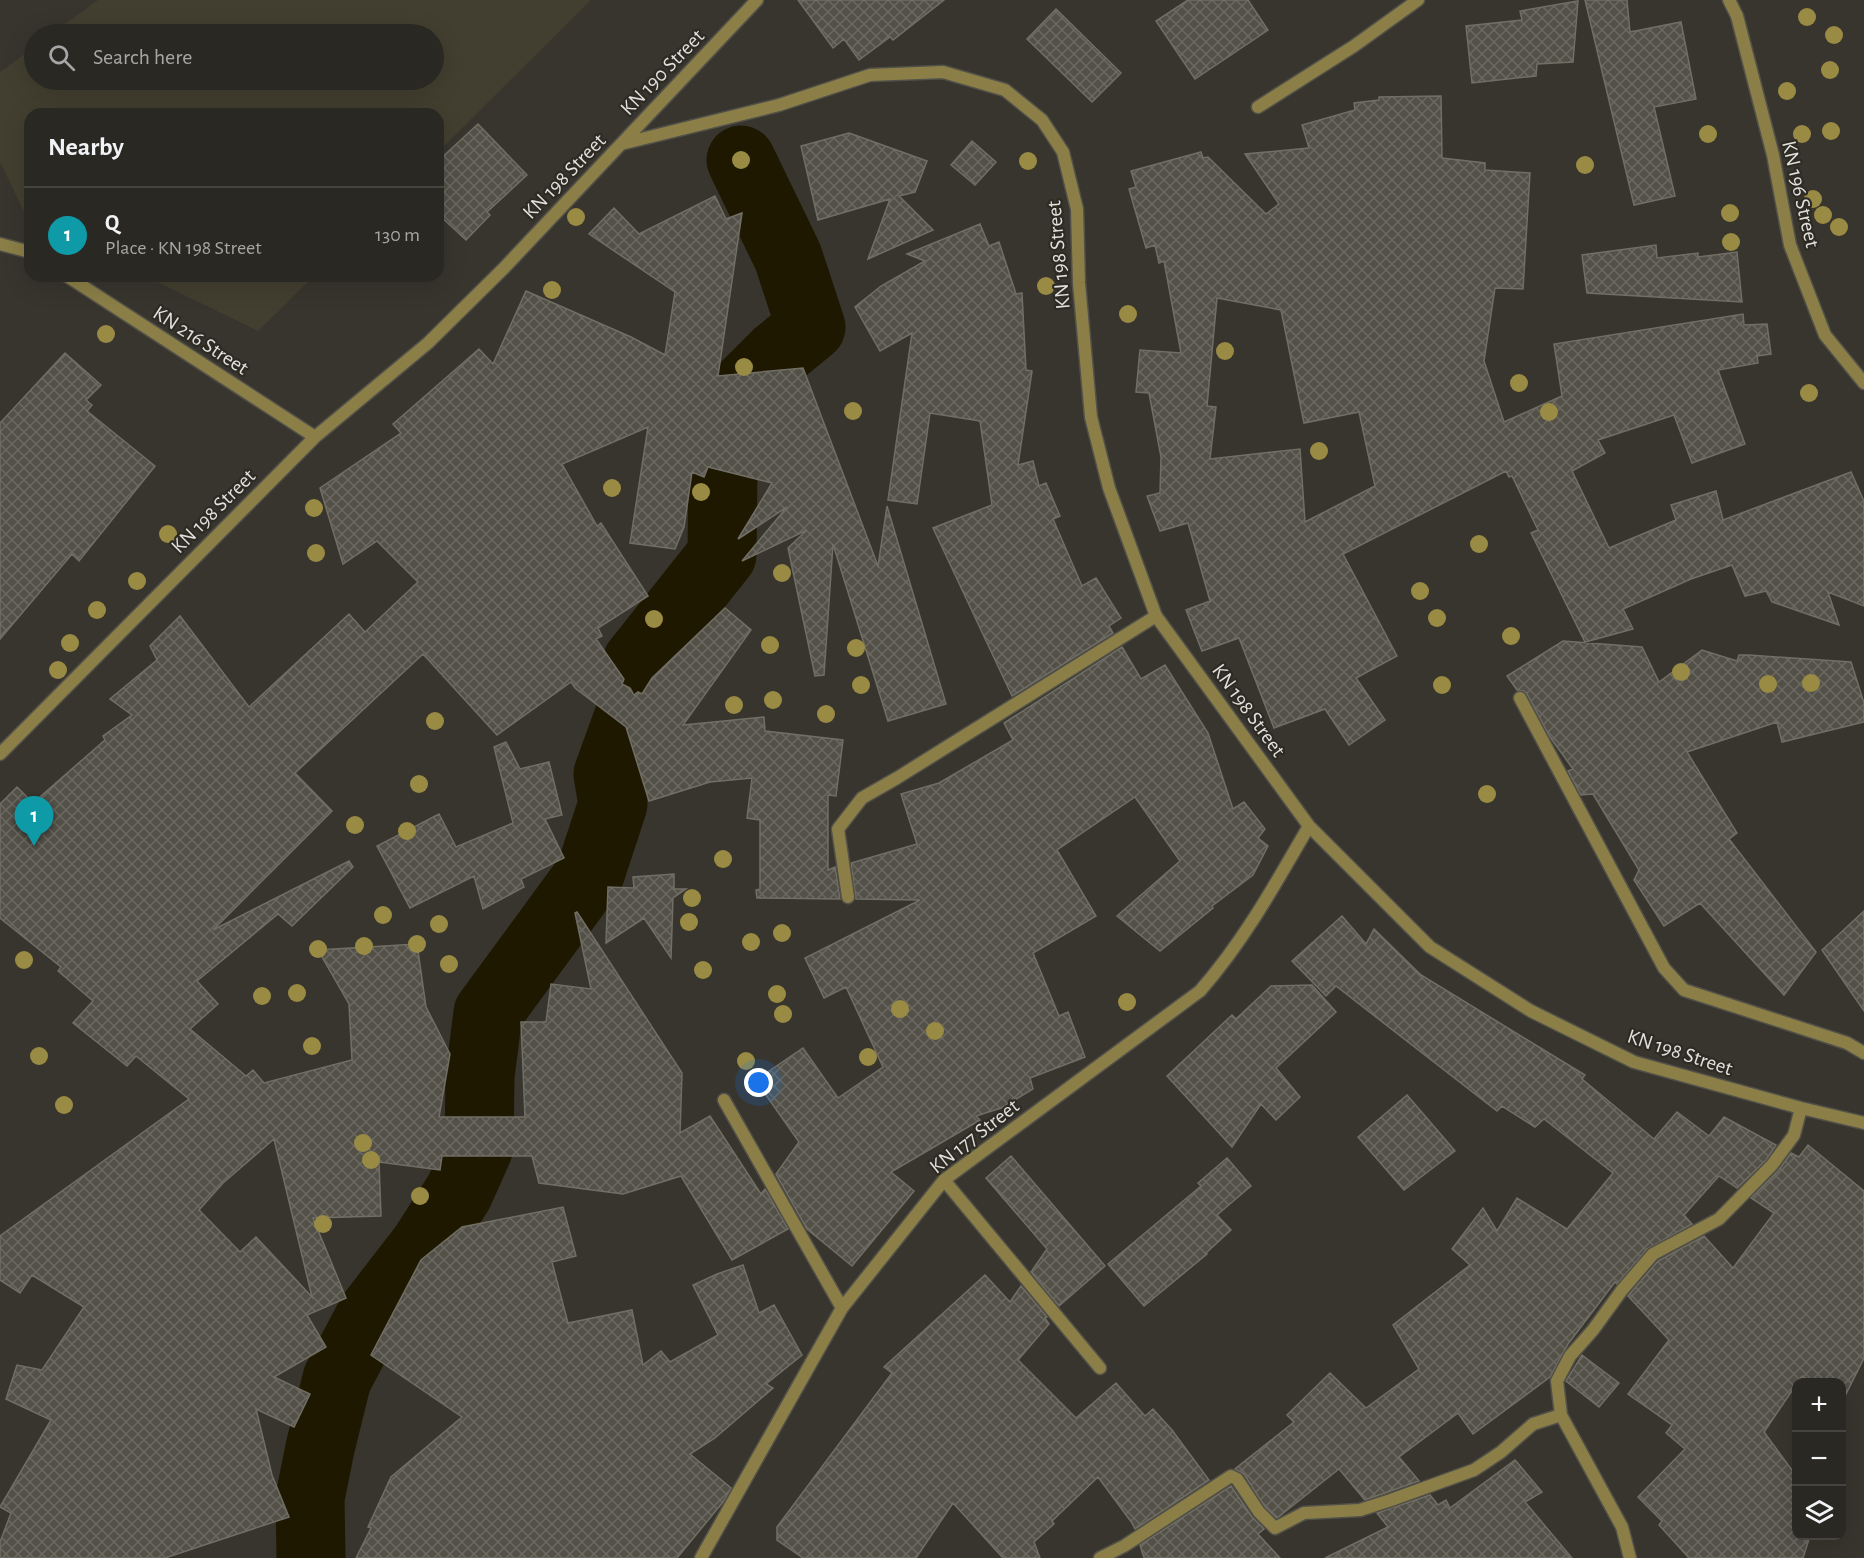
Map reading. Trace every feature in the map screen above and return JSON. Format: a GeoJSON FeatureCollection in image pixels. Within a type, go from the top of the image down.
{"type":"FeatureCollection","features":[{"type":"Feature","properties":{"kind":"street","name":"KN 190 Street"},"geometry":{"type":"LineString","coordinates":[[621,144],[757,0]]}},
{"type":"Feature","properties":{"kind":"street"},"geometry":{"type":"LineString","coordinates":[[1258,107],[1354,46],[1418,0]]}},
{"type":"Feature","properties":{"kind":"street","name":"KN 196 Street"},"geometry":{"type":"LineString","coordinates":[[1729,0],[1737,16],[1773,155],[1790,245],[1825,335],[1864,382]]}},
{"type":"Feature","properties":{"kind":"street","name":"KN 198 Street"},"geometry":{"type":"LineString","coordinates":[[0,754],[315,437],[428,343],[504,268],[621,144],[779,105],[870,75],[944,72],[1005,90],[1042,120],[1063,152],[1077,209],[1079,283],[1091,417],[1109,488],[1156,616],[1309,826],[1430,947],[1531,1011],[1634,1062],[1864,1123]]}},
{"type":"Feature","properties":{"kind":"street"},"geometry":{"type":"LineString","coordinates":[[0,244],[24,250]]}},
{"type":"Feature","properties":{"kind":"street","name":"KN 216 Street"},"geometry":{"type":"LineString","coordinates":[[76,282],[315,437]]}},
{"type":"Feature","properties":{"kind":"street"},"geometry":{"type":"LineString","coordinates":[[848,897],[838,829],[862,798],[1156,616]]}},
{"type":"Feature","properties":{"kind":"street"},"geometry":{"type":"LineString","coordinates":[[1520,698],[1664,968],[1684,990],[1847,1043],[1864,1053]]}},
{"type":"Feature","properties":{"kind":"street","name":"KN 177 Street"},"geometry":{"type":"LineString","coordinates":[[701,1558],[842,1308],[944,1180],[1200,991],[1253,921],[1309,826]]}},
{"type":"Feature","properties":{"kind":"street"},"geometry":{"type":"LineString","coordinates":[[724,1100],[842,1308]]}},
{"type":"Feature","properties":{"kind":"street"},"geometry":{"type":"LineString","coordinates":[[1630,1558],[1622,1527],[1561,1415],[1557,1381],[1570,1356],[1653,1254],[1719,1219],[1772,1165],[1794,1135],[1801,1108]]}},
{"type":"Feature","properties":{"kind":"street"},"geometry":{"type":"LineString","coordinates":[[944,1180],[1100,1368]]}},
{"type":"Feature","properties":{"kind":"street"},"geometry":{"type":"LineString","coordinates":[[1100,1558],[1124,1546],[1231,1476],[1237,1479],[1259,1512],[1275,1528],[1304,1513],[1360,1510],[1474,1470],[1501,1452],[1533,1424],[1561,1415]]}},
{"type":"Feature","properties":{"kind":"street"},"geometry":{"type":"LineString","coordinates":[[1124,1546],[1130,1558]]}},
{"type":"Feature","properties":{"kind":"shaded area"},"geometry":{"type":"Polygon","coordinates":[[[98,0],[591,0],[444,146],[444,108],[24,108],[24,212],[0,162],[0,72],[24,54],[24,90],[444,90],[444,24],[65,24],[98,0]]]}},
{"type":"Feature","properties":{"kind":"shaded area"},"geometry":{"type":"Polygon","coordinates":[[[157,282],[308,282],[258,331],[157,282]]]}},
{"type":"Feature","properties":{"kind":"building"},"geometry":{"type":"Polygon","coordinates":[[[798,0],[944,0],[893,40],[890,37],[859,60],[844,39],[833,48],[798,0]]]}},
{"type":"Feature","properties":{"kind":"building"},"geometry":{"type":"Polygon","coordinates":[[[1188,0],[1248,0],[1268,30],[1195,79],[1156,21],[1188,0]]]}},
{"type":"Feature","properties":{"kind":"building"},"geometry":{"type":"Polygon","coordinates":[[[1585,0],[1627,0],[1630,32],[1681,22],[1696,99],[1654,107],[1675,196],[1634,205],[1585,0]]]}},
{"type":"Feature","properties":{"kind":"building"},"geometry":{"type":"Polygon","coordinates":[[[1578,1],[1573,62],[1537,64],[1536,76],[1472,83],[1466,26],[1522,20],[1520,11],[1578,1]]]}},
{"type":"Feature","properties":{"kind":"building"},"geometry":{"type":"Polygon","coordinates":[[[1056,9],[1121,73],[1092,102],[1027,39],[1056,9]]]}},
{"type":"Feature","properties":{"kind":"building"},"geometry":{"type":"Polygon","coordinates":[[[1441,96],[1442,158],[1485,163],[1485,170],[1530,173],[1523,289],[1495,288],[1484,361],[1504,422],[1562,396],[1554,344],[1743,314],[1744,325],[1767,324],[1771,354],[1757,356],[1758,363],[1718,370],[1745,444],[1692,463],[1674,415],[1598,440],[1605,453],[1572,471],[1609,548],[1676,520],[1671,505],[1716,491],[1723,520],[1851,472],[1864,501],[1864,606],[1828,592],[1839,625],[1772,602],[1766,591],[1745,596],[1732,565],[1691,579],[1623,609],[1633,629],[1585,642],[1531,533],[1538,530],[1512,476],[1509,477],[1506,471],[1343,554],[1397,656],[1356,678],[1385,720],[1349,745],[1325,709],[1274,728],[1239,638],[1202,651],[1186,610],[1210,601],[1188,523],[1160,531],[1147,496],[1160,493],[1161,457],[1149,393],[1136,392],[1140,350],[1181,353],[1164,261],[1159,263],[1155,245],[1146,248],[1129,189],[1136,187],[1131,171],[1201,152],[1203,158],[1208,157],[1266,214],[1279,204],[1245,154],[1309,148],[1302,125],[1355,110],[1354,103],[1379,100],[1379,97],[1441,96]],[[1217,298],[1207,406],[1216,407],[1210,459],[1300,449],[1305,522],[1375,486],[1359,412],[1304,423],[1281,310],[1217,298]]]}},
{"type":"Feature","properties":{"kind":"building"},"geometry":{"type":"Polygon","coordinates":[[[478,124],[527,175],[487,212],[490,215],[466,240],[444,220],[444,155],[478,124]]]}},
{"type":"Feature","properties":{"kind":"building"},"geometry":{"type":"Polygon","coordinates":[[[849,133],[927,161],[915,192],[899,196],[933,230],[868,259],[890,199],[818,220],[801,146],[849,133]]]}},
{"type":"Feature","properties":{"kind":"building"},"geometry":{"type":"Polygon","coordinates":[[[972,141],[996,162],[975,185],[951,165],[972,141]]]}},
{"type":"Feature","properties":{"kind":"building"},"geometry":{"type":"Polygon","coordinates":[[[715,196],[726,219],[742,213],[718,376],[803,368],[878,566],[887,506],[946,704],[888,721],[833,544],[824,675],[815,676],[788,548],[807,530],[742,561],[787,507],[738,539],[772,483],[708,467],[704,477],[692,472],[684,527],[675,549],[630,543],[648,427],[562,464],[597,526],[601,523],[648,596],[598,628],[602,636],[596,639],[624,679],[622,684],[630,688],[634,695],[638,692],[642,694],[652,678],[725,608],[751,630],[683,725],[764,717],[765,731],[843,740],[836,796],[828,795],[828,870],[835,867],[840,899],[757,898],[756,890],[760,889],[760,820],[747,818],[752,778],[710,782],[649,801],[626,727],[575,688],[571,682],[497,735],[423,654],[295,773],[332,811],[213,930],[349,861],[353,867],[292,926],[278,914],[197,981],[218,1004],[190,1029],[246,1076],[253,1070],[264,1083],[352,1060],[349,1004],[318,950],[417,944],[426,1007],[450,1054],[439,1117],[525,1117],[521,1022],[546,1022],[551,984],[591,989],[575,913],[577,912],[682,1073],[680,1133],[710,1116],[761,1194],[765,1189],[788,1229],[732,1260],[681,1176],[623,1194],[539,1183],[532,1156],[442,1156],[440,1170],[379,1162],[381,1216],[313,1218],[346,1298],[307,1315],[326,1347],[274,1377],[310,1394],[294,1427],[256,1409],[272,1475],[289,1517],[165,1558],[0,1558],[0,1542],[11,1513],[0,1507],[51,1420],[6,1399],[17,1365],[42,1370],[84,1307],[32,1275],[20,1293],[0,1280],[0,1236],[189,1099],[136,1056],[127,1066],[73,1023],[93,1001],[58,971],[61,967],[0,918],[0,804],[17,787],[33,803],[105,740],[103,736],[132,715],[110,699],[157,660],[150,646],[180,616],[249,707],[349,614],[365,632],[418,582],[377,541],[343,564],[320,488],[401,433],[393,424],[479,349],[493,364],[526,291],[631,337],[665,355],[675,292],[589,234],[614,208],[639,234],[715,196]],[[274,1139],[223,1183],[199,1210],[240,1252],[256,1237],[312,1297],[274,1139]]]}},
{"type":"Feature","properties":{"kind":"building"},"geometry":{"type":"Polygon","coordinates":[[[980,224],[989,246],[999,242],[1016,294],[1022,293],[1026,370],[1032,371],[1018,465],[1033,461],[1039,486],[1046,483],[1060,516],[1053,519],[1082,586],[1096,578],[1121,618],[1109,626],[1113,633],[1012,696],[933,528],[992,505],[980,421],[930,413],[917,504],[888,500],[912,333],[880,351],[855,307],[881,286],[925,261],[907,254],[980,224]]]}},
{"type":"Feature","properties":{"kind":"building"},"geometry":{"type":"Polygon","coordinates":[[[1656,245],[1657,258],[1698,253],[1698,257],[1737,252],[1742,302],[1587,293],[1582,255],[1656,245]]]}},
{"type":"Feature","properties":{"kind":"building"},"geometry":{"type":"Polygon","coordinates":[[[65,353],[101,385],[86,400],[92,405],[87,411],[155,466],[79,561],[72,554],[0,639],[0,423],[65,353]]]}},
{"type":"Feature","properties":{"kind":"building"},"geometry":{"type":"Polygon","coordinates":[[[1563,641],[1642,647],[1659,682],[1702,650],[1737,661],[1739,655],[1749,655],[1851,662],[1864,703],[1864,722],[1782,742],[1777,722],[1687,752],[1737,833],[1729,839],[1816,952],[1784,995],[1700,903],[1664,926],[1634,880],[1639,870],[1593,794],[1581,795],[1568,771],[1573,769],[1550,737],[1527,694],[1517,690],[1507,676],[1563,641]]]}},
{"type":"Feature","properties":{"kind":"building"},"geometry":{"type":"Polygon","coordinates":[[[1122,647],[1141,679],[1165,665],[1208,733],[1233,809],[1244,802],[1265,829],[1258,838],[1268,846],[1253,875],[1212,906],[1213,908],[1160,951],[1117,916],[1180,861],[1135,797],[1057,850],[1096,916],[1033,953],[1059,1016],[1068,1012],[1085,1057],[1030,1078],[1033,1089],[1001,1108],[976,1116],[980,1120],[891,1172],[914,1191],[852,1266],[807,1229],[776,1174],[799,1142],[754,1078],[759,1078],[803,1048],[838,1098],[883,1067],[846,987],[824,998],[805,958],[920,900],[856,899],[851,863],[917,844],[901,794],[939,783],[1013,740],[1004,723],[1122,647]]]}},
{"type":"Feature","properties":{"kind":"building"},"geometry":{"type":"Polygon","coordinates":[[[506,742],[520,769],[549,762],[562,815],[545,819],[564,858],[521,879],[524,887],[483,909],[474,876],[410,908],[377,846],[439,814],[456,847],[513,823],[494,747],[506,742]]]}},
{"type":"Feature","properties":{"kind":"building"},"geometry":{"type":"Polygon","coordinates":[[[674,874],[674,889],[686,889],[673,898],[671,958],[644,918],[606,943],[608,887],[634,888],[633,877],[674,874]]]}},
{"type":"Feature","properties":{"kind":"building"},"geometry":{"type":"Polygon","coordinates":[[[1864,911],[1864,1011],[1822,950],[1864,911]]]}},
{"type":"Feature","properties":{"kind":"building"},"geometry":{"type":"Polygon","coordinates":[[[1342,916],[1366,944],[1374,929],[1421,975],[1585,1075],[1582,1079],[1654,1139],[1677,1112],[1709,1136],[1724,1117],[1776,1145],[1766,1160],[1737,1188],[1719,1176],[1684,1215],[1692,1224],[1647,1249],[1617,1284],[1615,1282],[1568,1344],[1550,1377],[1473,1434],[1458,1413],[1399,1457],[1419,1481],[1365,1500],[1339,1469],[1277,1518],[1265,1507],[1244,1474],[1235,1469],[1294,1422],[1287,1415],[1330,1373],[1366,1408],[1419,1369],[1393,1325],[1470,1265],[1452,1249],[1483,1208],[1497,1231],[1517,1198],[1567,1229],[1613,1173],[1544,1119],[1535,1127],[1502,1106],[1497,1111],[1336,986],[1326,996],[1292,961],[1342,916]]]}},
{"type":"Feature","properties":{"kind":"building"},"geometry":{"type":"Polygon","coordinates":[[[1312,985],[1336,1012],[1276,1068],[1300,1097],[1276,1120],[1261,1104],[1232,1147],[1167,1076],[1232,1015],[1236,1019],[1271,986],[1312,985]]]}},
{"type":"Feature","properties":{"kind":"building"},"geometry":{"type":"Polygon","coordinates":[[[1407,1095],[1455,1151],[1404,1190],[1358,1137],[1407,1095]]]}},
{"type":"Feature","properties":{"kind":"building"},"geometry":{"type":"Polygon","coordinates":[[[1808,1145],[1864,1191],[1864,1358],[1846,1394],[1846,1378],[1805,1378],[1802,1376],[1792,1378],[1792,1391],[1764,1432],[1792,1470],[1792,1540],[1809,1540],[1803,1558],[1689,1558],[1659,1525],[1662,1521],[1638,1497],[1685,1449],[1666,1433],[1672,1425],[1628,1394],[1669,1340],[1628,1296],[1658,1261],[1704,1236],[1733,1268],[1774,1213],[1751,1198],[1778,1171],[1791,1153],[1799,1157],[1808,1145]]]}},
{"type":"Feature","properties":{"kind":"building"},"geometry":{"type":"Polygon","coordinates":[[[1011,1156],[1105,1266],[1059,1306],[1031,1272],[1047,1249],[986,1178],[1011,1156]]]}},
{"type":"Feature","properties":{"kind":"building"},"geometry":{"type":"Polygon","coordinates":[[[1227,1158],[1251,1186],[1217,1215],[1231,1230],[1207,1254],[1144,1306],[1108,1264],[1201,1186],[1198,1183],[1227,1158]]]}},
{"type":"Feature","properties":{"kind":"building"},"geometry":{"type":"Polygon","coordinates":[[[563,1207],[576,1256],[552,1262],[568,1323],[632,1310],[643,1365],[661,1351],[670,1362],[718,1335],[693,1285],[743,1265],[759,1313],[774,1305],[802,1355],[766,1384],[773,1388],[715,1438],[690,1454],[731,1488],[723,1502],[677,1558],[356,1558],[371,1528],[368,1527],[391,1477],[462,1417],[371,1355],[421,1260],[462,1227],[563,1207]]]}},
{"type":"Feature","properties":{"kind":"building"},"geometry":{"type":"Polygon","coordinates":[[[985,1275],[1010,1302],[1021,1286],[1047,1317],[1045,1318],[1049,1324],[1018,1360],[1076,1418],[1116,1383],[1145,1416],[1153,1409],[1172,1430],[1209,1480],[1135,1529],[1098,1477],[1052,1521],[1054,1524],[1034,1542],[1040,1558],[1003,1558],[953,1503],[916,1558],[803,1558],[777,1540],[777,1527],[892,1373],[884,1367],[985,1275]]]}},
{"type":"Feature","properties":{"kind":"building"},"geometry":{"type":"Polygon","coordinates":[[[1582,1355],[1619,1383],[1599,1407],[1566,1381],[1582,1355]]]}},
{"type":"Feature","properties":{"kind":"building"},"geometry":{"type":"Polygon","coordinates":[[[1515,1460],[1542,1492],[1525,1502],[1572,1558],[1325,1558],[1388,1527],[1377,1513],[1430,1495],[1438,1505],[1446,1500],[1450,1508],[1515,1460]]]}},
{"type":"Feature","properties":{"kind":"building"},"geometry":{"type":"Polygon","coordinates":[[[1231,1486],[1252,1517],[1264,1529],[1258,1534],[1280,1558],[1144,1558],[1140,1545],[1231,1486]]]}},
{"type":"Feature","properties":{"kind":"waterway"},"geometry":{"type":"LineString","coordinates":[[311,1558],[310,1498],[337,1379],[371,1315],[425,1245],[459,1192],[479,1147],[480,1076],[488,1013],[590,874],[613,804],[608,774],[633,705],[637,662],[722,555],[723,467],[739,393],[778,354],[811,327],[788,257],[741,160]]}},
{"type":"Feature","properties":{"kind":"waterway"},"geometry":{"type":"LineString","coordinates":[[298,1449],[315,1476]]}},
{"type":"Feature","properties":{"kind":"place","name":"Q"},"geometry":{"type":"Point","coordinates":[34,846]}}]}
